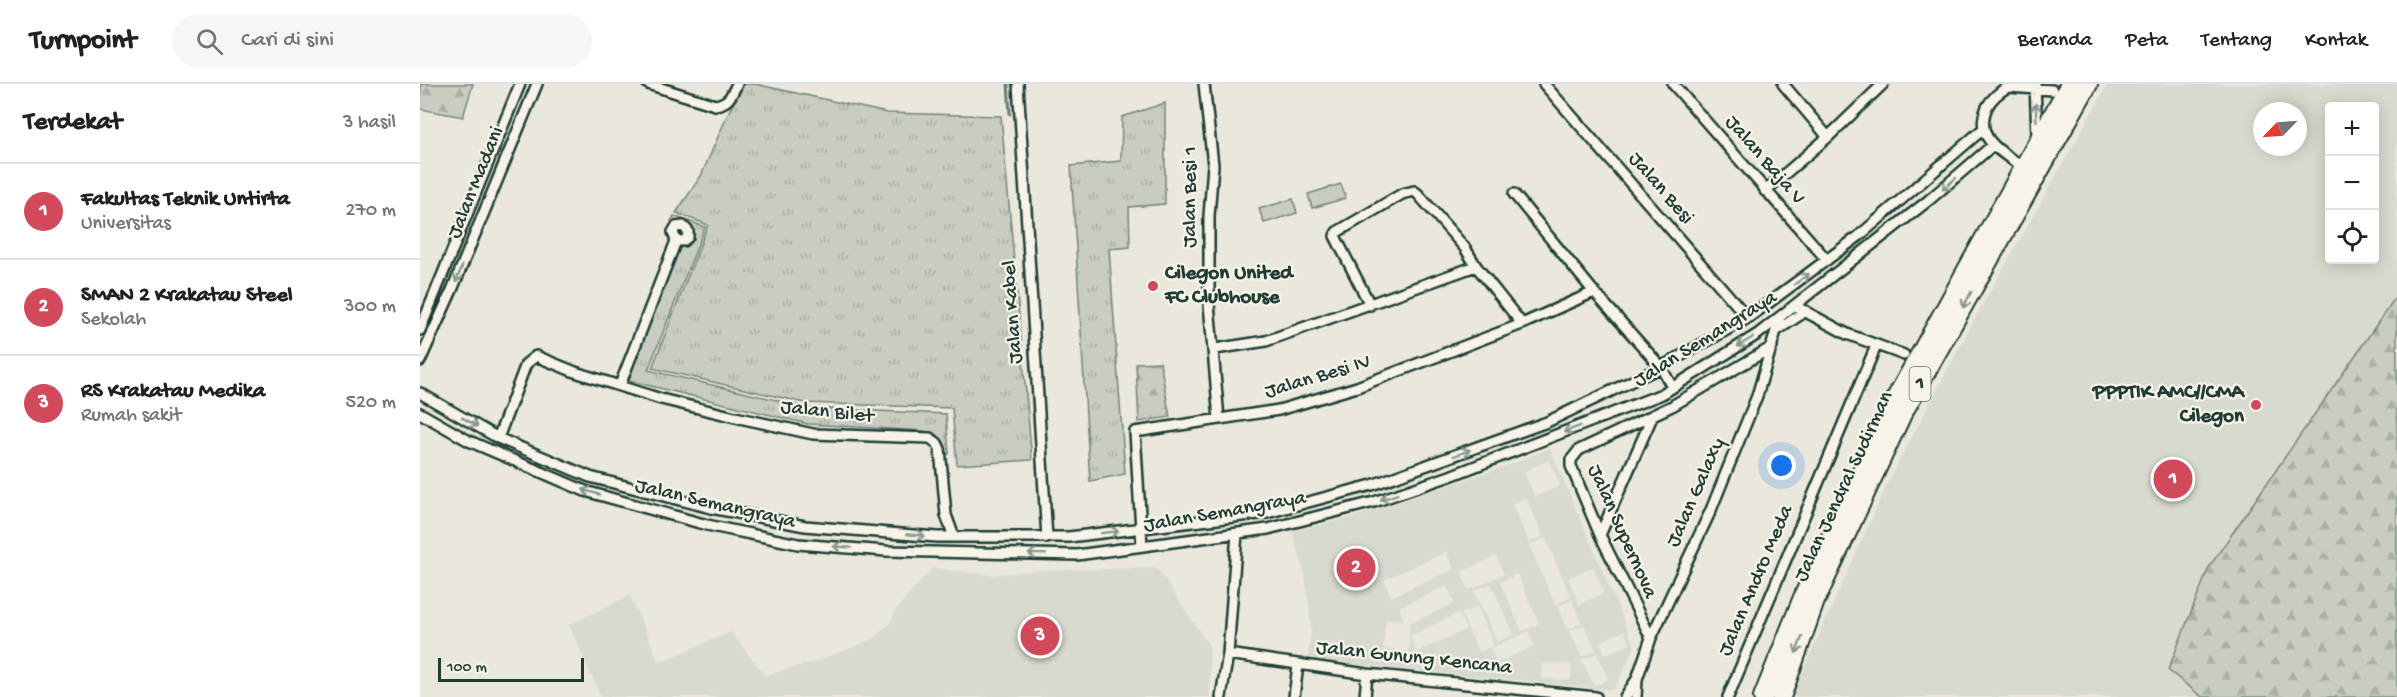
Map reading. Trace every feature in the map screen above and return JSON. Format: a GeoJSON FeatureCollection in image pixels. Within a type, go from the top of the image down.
{"type":"FeatureCollection","features":[{"type":"Feature","properties":{"kind":"highway","name":"1"},"geometry":{"type":"LineString","coordinates":[[2047,140],[2052,116],[2070,84]]}},
{"type":"Feature","properties":{"kind":"highway","name":"Jalan Jendral Sudirman"},"geometry":{"type":"LineString","coordinates":[[1781,697],[1815,601],[1902,414],[2034,169],[2047,140],[2088,84]]}},
{"type":"Feature","properties":{"kind":"highway","name":"1"},"geometry":{"type":"LineString","coordinates":[[1763,697],[1804,595],[1896,398],[2034,169]]}},
{"type":"Feature","properties":{"kind":"street","name":"Jalan Madani"},"geometry":{"type":"LineString","coordinates":[[420,330],[520,84]]}},
{"type":"Feature","properties":{"kind":"street","name":"Jalan Madani"},"geometry":{"type":"LineString","coordinates":[[420,361],[537,84]]}},
{"type":"Feature","properties":{"kind":"street"},"geometry":{"type":"LineString","coordinates":[[648,84],[716,105],[725,104],[737,84]]}},
{"type":"Feature","properties":{"kind":"street","name":"Jalan Kabel"},"geometry":{"type":"LineString","coordinates":[[1018,84],[1047,538]]}},
{"type":"Feature","properties":{"kind":"street","name":"Jalan Besi 1"},"geometry":{"type":"LineString","coordinates":[[1204,84],[1212,165],[1209,216],[1209,304],[1215,349],[1219,419]]}},
{"type":"Feature","properties":{"kind":"street","name":"Jalan Besi"},"geometry":{"type":"LineString","coordinates":[[1544,84],[1748,318]]}},
{"type":"Feature","properties":{"kind":"street","name":"Jalan Baja V"},"geometry":{"type":"LineString","coordinates":[[1673,84],[1827,260]]}},
{"type":"Feature","properties":{"kind":"street"},"geometry":{"type":"LineString","coordinates":[[1783,84],[1828,136]]}},
{"type":"Feature","properties":{"kind":"street"},"geometry":{"type":"LineString","coordinates":[[1766,191],[1883,84]]}},
{"type":"Feature","properties":{"kind":"street"},"geometry":{"type":"LineString","coordinates":[[2034,169],[1993,146],[1983,129],[1984,114],[1990,102],[2007,86],[2052,87],[2052,116]]}},
{"type":"Feature","properties":{"kind":"street"},"geometry":{"type":"LineString","coordinates":[[2035,87],[2047,140]]}},
{"type":"Feature","properties":{"kind":"street","name":"Jalan Semangraya"},"geometry":{"type":"LineString","coordinates":[[420,393],[498,438],[590,477],[711,508],[805,526],[937,537],[1047,538],[1267,513],[1372,485],[1547,422],[1661,367],[1748,318],[1827,260],[1859,236],[1983,129]]}},
{"type":"Feature","properties":{"kind":"street","name":"Jalan Semangraya"},"geometry":{"type":"LineString","coordinates":[[420,413],[469,441],[585,491],[707,525],[798,544],[886,551],[1077,555],[1268,529],[1339,511],[1428,483],[1643,402],[1672,387],[1758,334],[1929,200],[1993,146]]}},
{"type":"Feature","properties":{"kind":"street"},"geometry":{"type":"LineString","coordinates":[[1370,305],[1335,236],[1337,232],[1402,194],[1414,191],[1465,248],[1476,266],[1522,324]]}},
{"type":"Feature","properties":{"kind":"street"},"geometry":{"type":"LineString","coordinates":[[1514,194],[1594,292],[1661,367],[1672,387]]}},
{"type":"Feature","properties":{"kind":"street"},"geometry":{"type":"LineString","coordinates":[[620,386],[676,241]]}},
{"type":"Feature","properties":{"kind":"street"},"geometry":{"type":"LineString","coordinates":[[1215,349],[1266,341],[1476,266]]}},
{"type":"Feature","properties":{"kind":"street","name":"Jalan Besi IV"},"geometry":{"type":"LineString","coordinates":[[1140,528],[1135,432],[1279,410],[1357,387],[1522,324],[1594,292]]}},
{"type":"Feature","properties":{"kind":"street"},"geometry":{"type":"LineString","coordinates":[[1795,306],[1847,334],[1904,355]]}},
{"type":"Feature","properties":{"kind":"street"},"geometry":{"type":"LineString","coordinates":[[1776,332],[1806,311]]}},
{"type":"Feature","properties":{"kind":"street","name":"Jalan Galaxy"},"geometry":{"type":"LineString","coordinates":[[1636,697],[1637,680],[1651,638],[1715,501],[1757,396],[1780,317]]}},
{"type":"Feature","properties":{"kind":"street","name":"Jalan Andro Meda"},"geometry":{"type":"LineString","coordinates":[[1728,697],[1876,346]]}},
{"type":"Feature","properties":{"kind":"street"},"geometry":{"type":"LineString","coordinates":[[1600,535],[1653,415],[1772,347]]}},
{"type":"Feature","properties":{"kind":"street","name":"Jalan Bilet"},"geometry":{"type":"LineString","coordinates":[[498,438],[526,364],[533,357],[542,357],[575,372],[703,410],[813,434],[930,438],[940,448],[946,515],[954,537]]}},
{"type":"Feature","properties":{"kind":"street","name":"Jalan Supernova"},"geometry":{"type":"LineString","coordinates":[[1651,638],[1600,535],[1571,466],[1571,460],[1579,450],[1653,415]]}},
{"type":"Feature","properties":{"kind":"street"},"geometry":{"type":"LineString","coordinates":[[707,525],[711,508]]}},
{"type":"Feature","properties":{"kind":"street"},"geometry":{"type":"LineString","coordinates":[[937,537],[946,515]]}},
{"type":"Feature","properties":{"kind":"street"},"geometry":{"type":"LineString","coordinates":[[1140,528],[1142,546]]}},
{"type":"Feature","properties":{"kind":"street"},"geometry":{"type":"LineString","coordinates":[[1221,697],[1228,654],[1237,533]]}},
{"type":"Feature","properties":{"kind":"street","name":"Jalan Gunung Kencana"},"geometry":{"type":"LineString","coordinates":[[1228,654],[1367,674],[1596,697]]}},
{"type":"Feature","properties":{"kind":"street"},"geometry":{"type":"LineString","coordinates":[[1294,697],[1298,665]]}},
{"type":"Feature","properties":{"kind":"street"},"geometry":{"type":"LineString","coordinates":[[1365,697],[1367,674]]}},
{"type":"Feature","properties":{"kind":"street","name":"Jalan Galaxy"},"geometry":{"type":"LineString","coordinates":[[1625,697],[1637,680]]}},
{"type":"Feature","properties":{"kind":"shaded area"},"geometry":{"type":"Polygon","coordinates":[[[2108,84],[2397,84],[2397,697],[1791,697],[1891,476],[1974,320],[2108,84]]]}},
{"type":"Feature","properties":{"kind":"shaded area"},"geometry":{"type":"Polygon","coordinates":[[[1550,448],[1635,647],[1614,690],[1308,660],[1311,631],[1309,607],[1305,575],[1292,531],[1354,517],[1512,464],[1550,448]],[[1549,460],[1524,472],[1535,497],[1560,485],[1549,460]],[[1526,498],[1512,504],[1529,542],[1543,536],[1526,498]],[[1545,538],[1529,545],[1555,604],[1571,597],[1545,538]],[[1446,552],[1384,580],[1391,597],[1454,569],[1446,552]],[[1496,556],[1461,572],[1469,590],[1504,574],[1496,556]],[[1593,567],[1568,578],[1580,604],[1604,593],[1593,567]],[[1517,574],[1500,582],[1522,631],[1539,624],[1517,574]],[[1491,584],[1474,591],[1497,642],[1514,635],[1491,584]],[[1447,586],[1399,607],[1404,620],[1386,619],[1383,649],[1408,652],[1410,623],[1455,603],[1447,586]],[[1572,600],[1558,606],[1568,629],[1582,623],[1572,600]],[[1477,607],[1461,614],[1479,652],[1494,645],[1477,607]],[[1458,613],[1410,636],[1417,652],[1466,629],[1458,613]],[[1584,625],[1570,631],[1582,657],[1596,650],[1584,625]],[[1624,631],[1600,642],[1605,654],[1630,644],[1624,631]],[[1528,632],[1491,648],[1497,663],[1534,646],[1528,632]],[[1597,653],[1582,660],[1594,686],[1608,679],[1597,653]],[[1542,663],[1541,678],[1571,680],[1571,665],[1542,663]]]}},
{"type":"Feature","properties":{"kind":"shaded area"},"geometry":{"type":"Polygon","coordinates":[[[932,568],[992,575],[1043,570],[1157,568],[1210,647],[1210,697],[601,697],[569,625],[630,595],[659,662],[731,632],[765,675],[817,661],[873,639],[891,622],[896,610],[932,568]]]}},
{"type":"Feature","properties":{"kind":"green space"},"geometry":{"type":"Polygon","coordinates":[[[421,84],[473,84],[463,117],[420,109],[421,84]]]}},
{"type":"Feature","properties":{"kind":"green space"},"geometry":{"type":"Polygon","coordinates":[[[741,84],[755,84],[887,113],[1001,116],[1032,460],[957,465],[952,408],[805,403],[652,368],[708,225],[676,213],[701,176],[741,84]]]}},
{"type":"Feature","properties":{"kind":"green space"},"geometry":{"type":"Polygon","coordinates":[[[1165,103],[1165,204],[1129,207],[1130,247],[1109,249],[1125,474],[1090,481],[1071,166],[1121,161],[1122,117],[1165,103]]]}},
{"type":"Feature","properties":{"kind":"green space"},"geometry":{"type":"Polygon","coordinates":[[[1341,184],[1346,198],[1312,208],[1308,194],[1341,184]]]}},
{"type":"Feature","properties":{"kind":"green space"},"geometry":{"type":"Polygon","coordinates":[[[1293,199],[1297,213],[1264,223],[1259,209],[1293,199]]]}},
{"type":"Feature","properties":{"kind":"green space"},"geometry":{"type":"Polygon","coordinates":[[[674,216],[705,227],[648,370],[810,408],[946,414],[949,454],[944,455],[942,445],[935,436],[923,431],[808,424],[630,381],[626,376],[680,241],[687,231],[682,222],[671,221],[674,216]]]}},
{"type":"Feature","properties":{"kind":"green space"},"geometry":{"type":"Polygon","coordinates":[[[2397,295],[2397,697],[2202,697],[2168,670],[2209,567],[2397,295]]]}},
{"type":"Feature","properties":{"kind":"green space"},"geometry":{"type":"Polygon","coordinates":[[[1160,362],[1170,417],[1139,422],[1136,363],[1160,362]]]}},
{"type":"Feature","properties":{"kind":"waterway"},"geometry":{"type":"LineString","coordinates":[[1008,84],[1010,114]]}},
{"type":"Feature","properties":{"kind":"place","name":"Cilegon United FC Clubhouse"},"geometry":{"type":"Point","coordinates":[1153,286]}},
{"type":"Feature","properties":{"kind":"place","name":"PPPTIK AMC//CMA Cilegon"},"geometry":{"type":"Point","coordinates":[2256,405]}},
{"type":"Feature","properties":{"kind":"place","name":"Fakultas Teknik Untirta"},"geometry":{"type":"Point","coordinates":[2173,479]}},
{"type":"Feature","properties":{"kind":"place","name":"SMAN 2 Krakatau Steel"},"geometry":{"type":"Point","coordinates":[1356,568]}},
{"type":"Feature","properties":{"kind":"place","name":"RS Krakatau Medika"},"geometry":{"type":"Point","coordinates":[1040,636]}}]}
